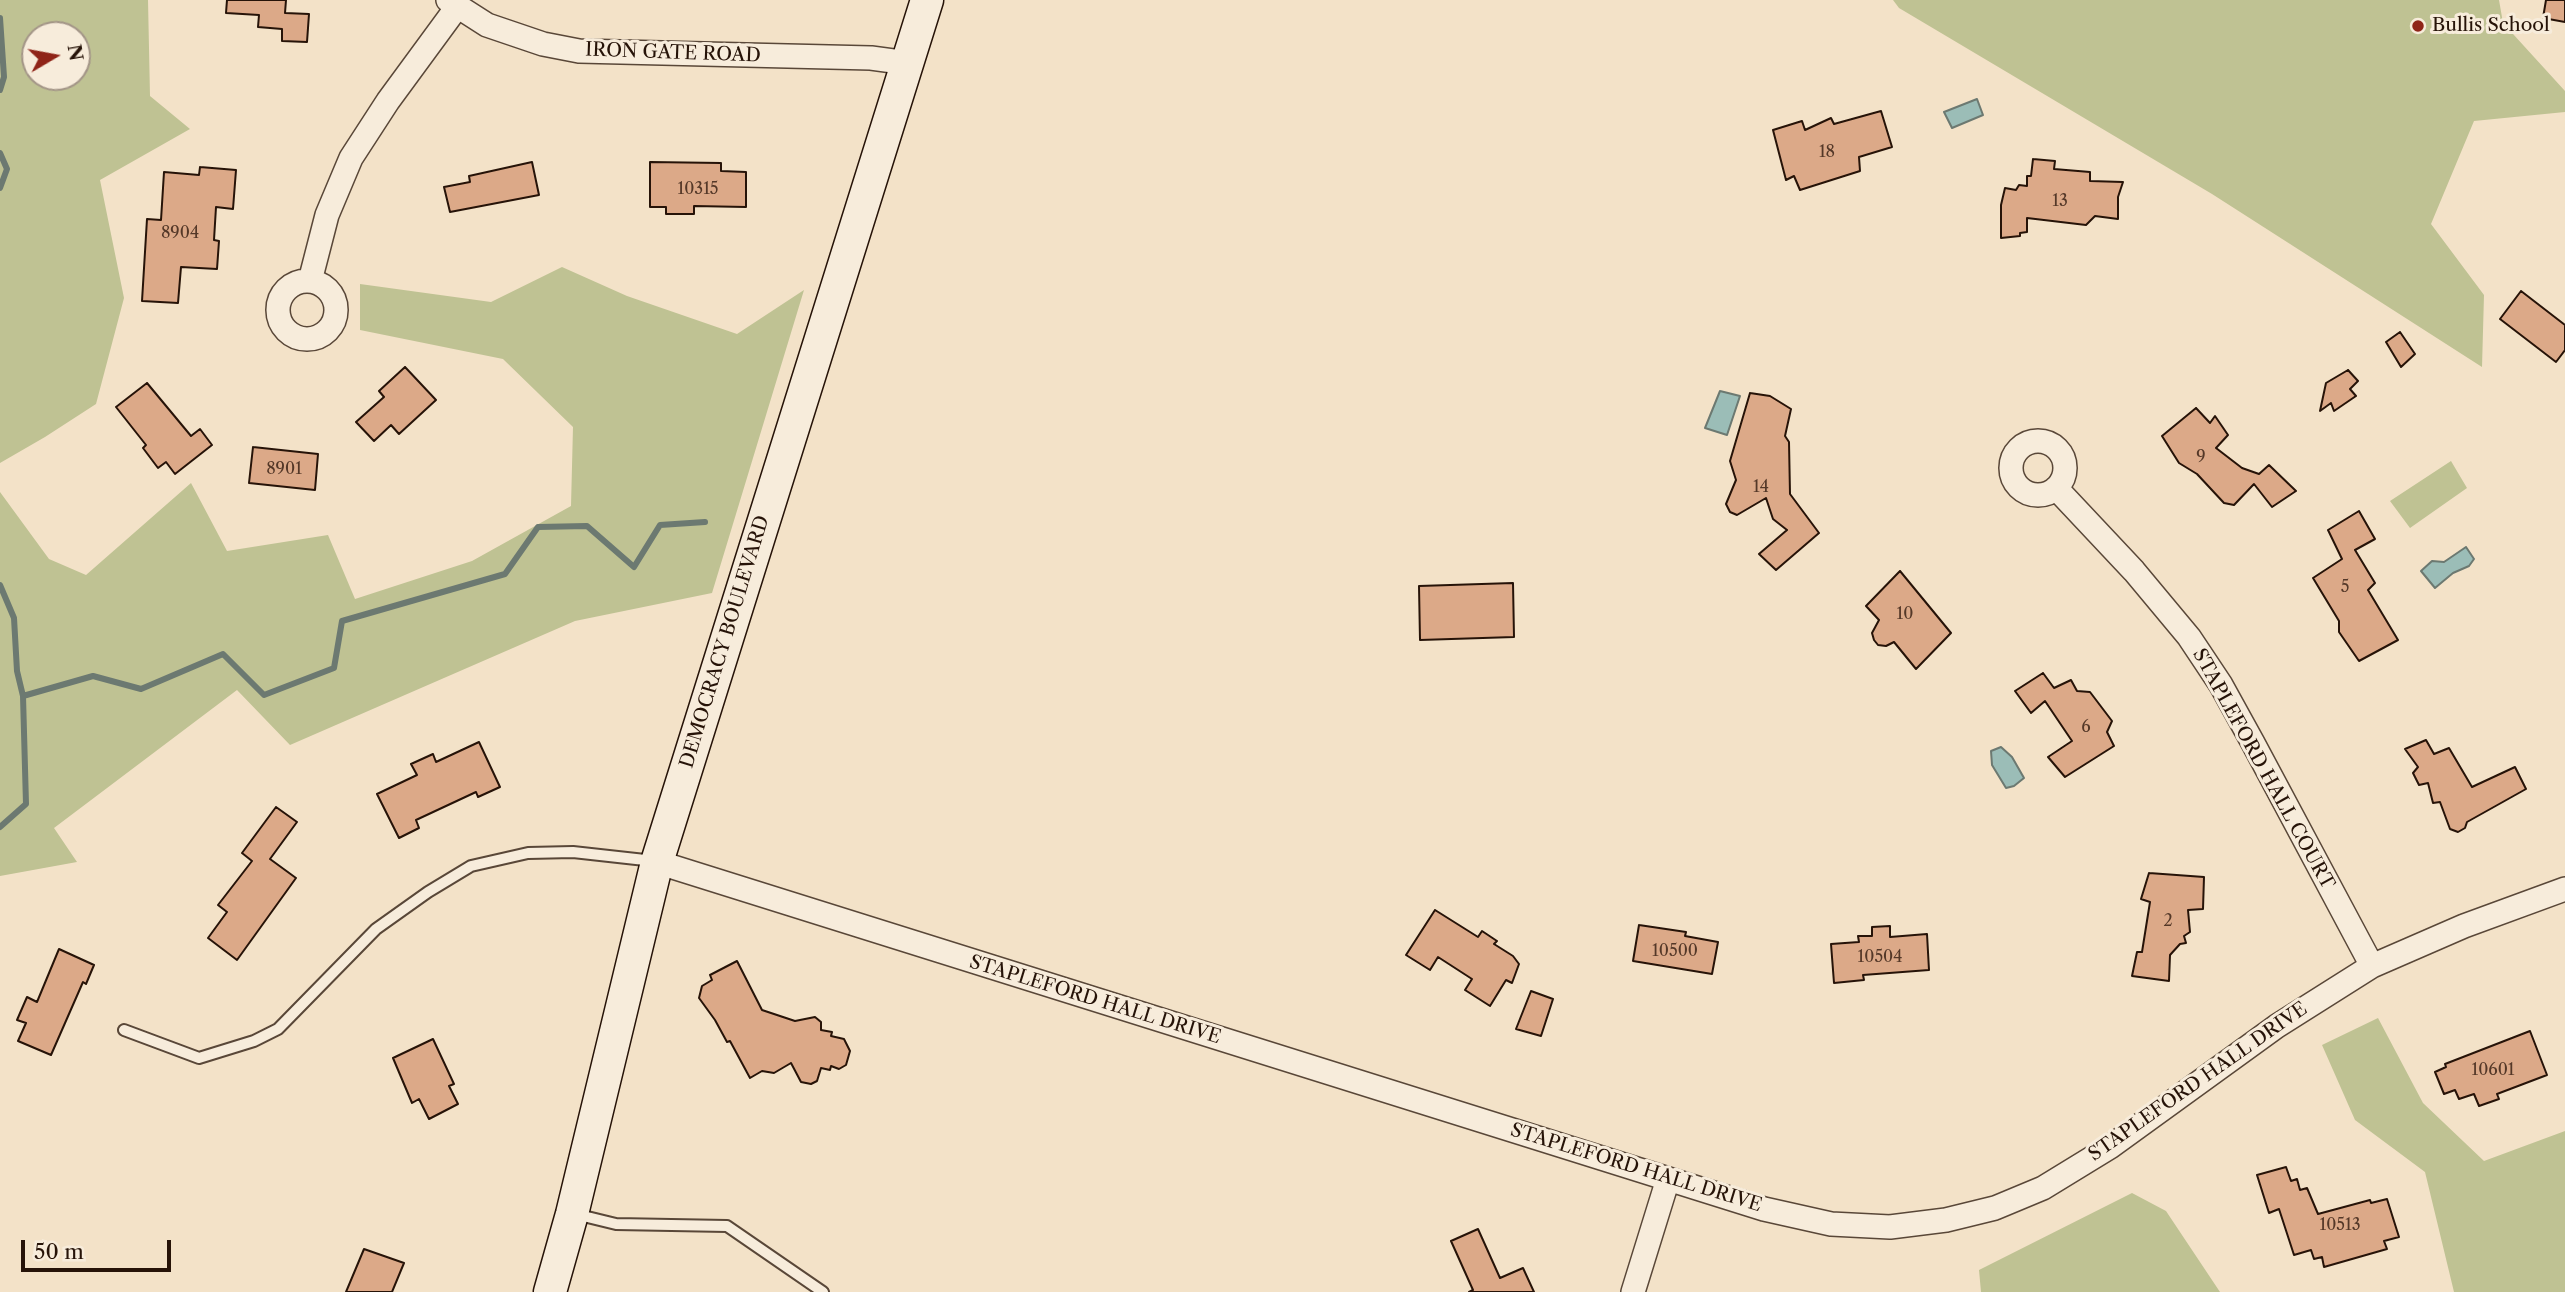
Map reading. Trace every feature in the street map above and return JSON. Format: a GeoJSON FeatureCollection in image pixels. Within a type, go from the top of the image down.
{"type":"FeatureCollection","features":[{"type":"Feature","properties":{"kind":"main road","name":"DEMOCRACY BOULEVARD"},"geometry":{"type":"LineString","coordinates":[[550,1292],[572,1213],[657,862],[927,0]]}},
{"type":"Feature","properties":{"kind":"street","name":"IRON GATE ROAD"},"geometry":{"type":"LineString","coordinates":[[453,4],[487,25],[543,44],[579,51],[872,58],[908,63]]}},
{"type":"Feature","properties":{"kind":"street"},"geometry":{"type":"LineString","coordinates":[[310,281],[327,215],[351,158],[453,4]]}},
{"type":"Feature","properties":{"kind":"street","name":"STAPLEFORD HALL COURT"},"geometry":{"type":"LineString","coordinates":[[2056,488],[2134,570],[2189,637],[2221,685],[2372,966]]}},
{"type":"Feature","properties":{"kind":"street","name":"STAPLEFORD HALL DRIVE"},"geometry":{"type":"LineString","coordinates":[[657,862],[1764,1209],[1831,1224],[1890,1227],[1946,1220],[1995,1208],[2043,1188],[2110,1147],[2277,1026],[2372,966],[2453,930],[2565,889]]}},
{"type":"Feature","properties":{"kind":"street"},"geometry":{"type":"LineString","coordinates":[[1633,1292],[1668,1179]]}},
{"type":"Feature","properties":{"kind":"lane"},"geometry":{"type":"LineString","coordinates":[[124,1030],[199,1058],[254,1041],[278,1029],[376,929],[471,866],[540,852],[573,852],[657,862]]}},
{"type":"Feature","properties":{"kind":"lane"},"geometry":{"type":"LineString","coordinates":[[572,1213],[616,1224],[727,1226],[823,1292]]}},
{"type":"Feature","properties":{"kind":"green space"},"geometry":{"type":"Polygon","coordinates":[[[0,0],[148,0],[150,96],[190,129],[100,180],[124,298],[96,404],[0,463],[0,0]]]}},
{"type":"Feature","properties":{"kind":"green space"},"geometry":{"type":"Polygon","coordinates":[[[1893,0],[2499,0],[2503,23],[2565,91],[2565,112],[2474,121],[2431,224],[2484,295],[2482,367],[2212,194],[1899,8],[1893,0]]]}},
{"type":"Feature","properties":{"kind":"green space"},"geometry":{"type":"Polygon","coordinates":[[[562,267],[627,296],[737,334],[804,290],[712,593],[575,621],[290,745],[237,690],[54,828],[77,862],[0,876],[0,492],[49,559],[86,575],[191,483],[227,551],[328,535],[355,599],[472,561],[571,506],[573,427],[503,359],[360,330],[360,284],[491,302],[562,267]]]}},
{"type":"Feature","properties":{"kind":"green space"},"geometry":{"type":"Polygon","coordinates":[[[2451,461],[2467,488],[2410,528],[2390,501],[2451,461]]]}},
{"type":"Feature","properties":{"kind":"green space"},"geometry":{"type":"Polygon","coordinates":[[[2378,1018],[2423,1103],[2484,1161],[2565,1131],[2565,1292],[2454,1292],[2425,1172],[2355,1120],[2322,1045],[2378,1018]]]}},
{"type":"Feature","properties":{"kind":"green space"},"geometry":{"type":"Polygon","coordinates":[[[2132,1193],[2166,1211],[2220,1292],[1981,1292],[1979,1270],[2132,1193]]]}},
{"type":"Feature","properties":{"kind":"water"},"geometry":{"type":"Polygon","coordinates":[[[1977,99],[1983,115],[1952,128],[1944,112],[1977,99]]]}},
{"type":"Feature","properties":{"kind":"water"},"geometry":{"type":"Polygon","coordinates":[[[1720,391],[1740,396],[1727,435],[1705,428],[1720,391]]]}},
{"type":"Feature","properties":{"kind":"water"},"geometry":{"type":"Polygon","coordinates":[[[2466,547],[2474,559],[2469,566],[2453,573],[2435,588],[2421,571],[2432,561],[2444,562],[2466,547]]]}},
{"type":"Feature","properties":{"kind":"water"},"geometry":{"type":"Polygon","coordinates":[[[2001,747],[2012,757],[2024,778],[2014,786],[2006,788],[1992,765],[1991,751],[2001,747]]]}},
{"type":"Feature","properties":{"kind":"building"},"geometry":{"type":"Polygon","coordinates":[[[227,0],[286,0],[285,13],[309,14],[307,42],[282,41],[282,29],[258,27],[259,15],[226,13],[227,0]]]}},
{"type":"Feature","properties":{"kind":"building"},"geometry":{"type":"Polygon","coordinates":[[[2546,0],[2565,0],[2565,22],[2543,18],[2546,0]]]}},
{"type":"Feature","properties":{"kind":"building"},"geometry":{"type":"Polygon","coordinates":[[[1881,111],[1892,147],[1859,157],[1860,171],[1800,190],[1794,176],[1786,180],[1773,130],[1802,121],[1805,130],[1831,118],[1834,124],[1881,111]]]}},
{"type":"Feature","properties":{"kind":"building"},"geometry":{"type":"Polygon","coordinates":[[[2033,159],[2055,161],[2054,169],[2090,172],[2090,181],[2123,182],[2118,197],[2118,219],[2095,216],[2086,225],[2027,218],[2027,232],[2020,233],[2020,236],[2001,238],[2001,205],[2005,188],[2016,190],[2019,185],[2027,186],[2027,176],[2031,176],[2033,159]]]}},
{"type":"Feature","properties":{"kind":"building"},"geometry":{"type":"Polygon","coordinates":[[[532,162],[539,195],[450,212],[444,187],[470,182],[469,176],[532,162]]]}},
{"type":"Feature","properties":{"kind":"building"},"geometry":{"type":"Polygon","coordinates":[[[650,162],[721,163],[721,171],[746,172],[746,207],[694,206],[694,214],[666,214],[666,207],[650,207],[650,162]]]}},
{"type":"Feature","properties":{"kind":"building"},"geometry":{"type":"Polygon","coordinates":[[[200,167],[236,170],[233,209],[216,207],[214,240],[219,241],[217,269],[181,267],[178,303],[142,301],[147,219],[161,220],[164,172],[199,175],[200,167]]]}},
{"type":"Feature","properties":{"kind":"building"},"geometry":{"type":"Polygon","coordinates":[[[2521,291],[2565,325],[2565,350],[2556,362],[2500,319],[2521,291]]]}},
{"type":"Feature","properties":{"kind":"building"},"geometry":{"type":"Polygon","coordinates":[[[2400,332],[2415,354],[2401,367],[2386,342],[2400,332]]]}},
{"type":"Feature","properties":{"kind":"building"},"geometry":{"type":"Polygon","coordinates":[[[405,367],[436,400],[399,434],[391,425],[374,441],[356,422],[384,397],[379,391],[405,367]]]}},
{"type":"Feature","properties":{"kind":"building"},"geometry":{"type":"Polygon","coordinates":[[[2348,370],[2358,381],[2350,389],[2356,396],[2334,411],[2331,403],[2320,411],[2326,383],[2348,370]]]}},
{"type":"Feature","properties":{"kind":"building"},"geometry":{"type":"Polygon","coordinates":[[[147,383],[191,436],[200,429],[212,445],[175,474],[166,462],[158,468],[143,448],[146,445],[116,407],[147,383]]]}},
{"type":"Feature","properties":{"kind":"building"},"geometry":{"type":"Polygon","coordinates":[[[1750,393],[1770,396],[1791,409],[1785,436],[1789,442],[1790,494],[1819,533],[1776,570],[1759,554],[1787,530],[1773,519],[1766,498],[1737,515],[1730,512],[1726,504],[1736,480],[1730,461],[1750,393]]]}},
{"type":"Feature","properties":{"kind":"building"},"geometry":{"type":"Polygon","coordinates":[[[2196,408],[2210,423],[2215,416],[2228,435],[2216,448],[2242,468],[2259,474],[2269,465],[2296,491],[2272,507],[2254,484],[2234,505],[2224,503],[2197,474],[2179,463],[2162,436],[2196,408]]]}},
{"type":"Feature","properties":{"kind":"building"},"geometry":{"type":"Polygon","coordinates":[[[253,447],[318,454],[315,490],[249,483],[253,447]]]}},
{"type":"Feature","properties":{"kind":"building"},"geometry":{"type":"Polygon","coordinates":[[[2359,511],[2375,539],[2355,550],[2375,583],[2368,590],[2398,640],[2359,661],[2339,632],[2339,621],[2313,578],[2342,559],[2328,530],[2359,511]]]}},
{"type":"Feature","properties":{"kind":"building"},"geometry":{"type":"Polygon","coordinates":[[[1900,571],[1951,633],[1916,669],[1894,642],[1886,646],[1878,645],[1874,640],[1872,633],[1879,620],[1866,606],[1900,571]]]}},
{"type":"Feature","properties":{"kind":"building"},"geometry":{"type":"Polygon","coordinates":[[[1513,583],[1514,637],[1420,640],[1419,586],[1513,583]]]}},
{"type":"Feature","properties":{"kind":"building"},"geometry":{"type":"Polygon","coordinates":[[[2043,673],[2054,688],[2071,680],[2077,691],[2090,692],[2112,721],[2107,732],[2114,746],[2065,777],[2048,757],[2072,741],[2045,701],[2031,713],[2015,691],[2043,673]]]}},
{"type":"Feature","properties":{"kind":"building"},"geometry":{"type":"Polygon","coordinates":[[[2426,740],[2434,754],[2449,748],[2472,787],[2515,767],[2526,789],[2467,822],[2465,828],[2458,832],[2450,829],[2440,802],[2433,803],[2428,783],[2419,785],[2413,773],[2418,767],[2405,749],[2426,740]]]}},
{"type":"Feature","properties":{"kind":"building"},"geometry":{"type":"Polygon","coordinates":[[[479,742],[500,787],[478,797],[476,792],[416,820],[419,828],[399,838],[377,794],[417,775],[411,764],[433,754],[436,762],[479,742]]]}},
{"type":"Feature","properties":{"kind":"building"},"geometry":{"type":"Polygon","coordinates":[[[276,807],[297,822],[270,859],[296,878],[237,960],[208,938],[227,912],[218,905],[252,861],[242,853],[276,807]]]}},
{"type":"Feature","properties":{"kind":"building"},"geometry":{"type":"Polygon","coordinates":[[[2149,873],[2204,877],[2203,909],[2188,910],[2190,932],[2184,936],[2186,943],[2180,944],[2170,955],[2169,981],[2132,976],[2137,952],[2142,952],[2150,902],[2141,899],[2149,873]]]}},
{"type":"Feature","properties":{"kind":"building"},"geometry":{"type":"Polygon","coordinates":[[[1435,910],[1478,937],[1482,931],[1497,941],[1494,944],[1513,956],[1519,964],[1512,983],[1506,980],[1490,1006],[1465,990],[1472,979],[1438,957],[1430,970],[1406,955],[1435,910]]]}},
{"type":"Feature","properties":{"kind":"building"},"geometry":{"type":"Polygon","coordinates":[[[1639,925],[1686,932],[1685,936],[1718,942],[1712,974],[1633,961],[1639,925]]]}},
{"type":"Feature","properties":{"kind":"building"},"geometry":{"type":"Polygon","coordinates":[[[1890,926],[1890,937],[1927,934],[1929,970],[1863,975],[1864,980],[1834,983],[1831,944],[1859,942],[1858,936],[1872,936],[1872,927],[1890,926]]]}},
{"type":"Feature","properties":{"kind":"building"},"geometry":{"type":"Polygon","coordinates":[[[59,949],[94,965],[86,984],[83,982],[51,1055],[18,1041],[26,1023],[17,1020],[27,997],[37,1002],[59,949]]]}},
{"type":"Feature","properties":{"kind":"building"},"geometry":{"type":"Polygon","coordinates":[[[737,961],[762,1010],[795,1021],[815,1017],[821,1022],[821,1030],[832,1032],[831,1036],[844,1039],[850,1051],[846,1065],[839,1069],[831,1066],[830,1070],[821,1068],[817,1081],[811,1084],[801,1082],[791,1063],[774,1073],[762,1071],[750,1078],[730,1041],[727,1042],[699,998],[702,986],[712,980],[710,975],[737,961]]]}},
{"type":"Feature","properties":{"kind":"building"},"geometry":{"type":"Polygon","coordinates":[[[1531,991],[1553,999],[1541,1036],[1516,1029],[1531,991]]]}},
{"type":"Feature","properties":{"kind":"building"},"geometry":{"type":"Polygon","coordinates":[[[2530,1031],[2547,1075],[2497,1094],[2499,1099],[2479,1106],[2474,1094],[2459,1099],[2455,1090],[2444,1094],[2435,1072],[2446,1067],[2445,1064],[2530,1031]]]}},
{"type":"Feature","properties":{"kind":"building"},"geometry":{"type":"Polygon","coordinates":[[[433,1039],[454,1084],[449,1086],[458,1104],[429,1119],[419,1099],[412,1103],[393,1058],[433,1039]]]}},
{"type":"Feature","properties":{"kind":"building"},"geometry":{"type":"Polygon","coordinates":[[[2286,1167],[2291,1181],[2297,1179],[2300,1190],[2307,1188],[2318,1214],[2370,1200],[2371,1203],[2387,1199],[2399,1237],[2384,1241],[2387,1249],[2324,1267],[2322,1257],[2314,1259],[2311,1250],[2294,1255],[2279,1209],[2269,1213],[2257,1175],[2286,1167]]]}},
{"type":"Feature","properties":{"kind":"building"},"geometry":{"type":"Polygon","coordinates":[[[1478,1229],[1500,1278],[1523,1268],[1534,1292],[1469,1292],[1473,1290],[1451,1241],[1478,1229]]]}},
{"type":"Feature","properties":{"kind":"building"},"geometry":{"type":"Polygon","coordinates":[[[364,1249],[404,1263],[392,1292],[346,1292],[364,1249]]]}},
{"type":"Feature","properties":{"kind":"waterway"},"geometry":{"type":"LineString","coordinates":[[0,18],[4,77],[0,90]]}},
{"type":"Feature","properties":{"kind":"waterway"},"geometry":{"type":"LineString","coordinates":[[0,153],[7,169],[0,188]]}},
{"type":"Feature","properties":{"kind":"waterway"},"geometry":{"type":"LineString","coordinates":[[0,827],[26,804],[23,696],[93,676],[141,689],[223,654],[264,695],[334,668],[342,621],[505,574],[538,527],[587,526],[634,567],[660,525],[705,522]]}},
{"type":"Feature","properties":{"kind":"waterway"},"geometry":{"type":"LineString","coordinates":[[0,585],[14,618],[17,671],[23,696]]}},
{"type":"Feature","properties":{"kind":"place","name":"Bullis School"},"geometry":{"type":"Point","coordinates":[2418,26]}}]}
